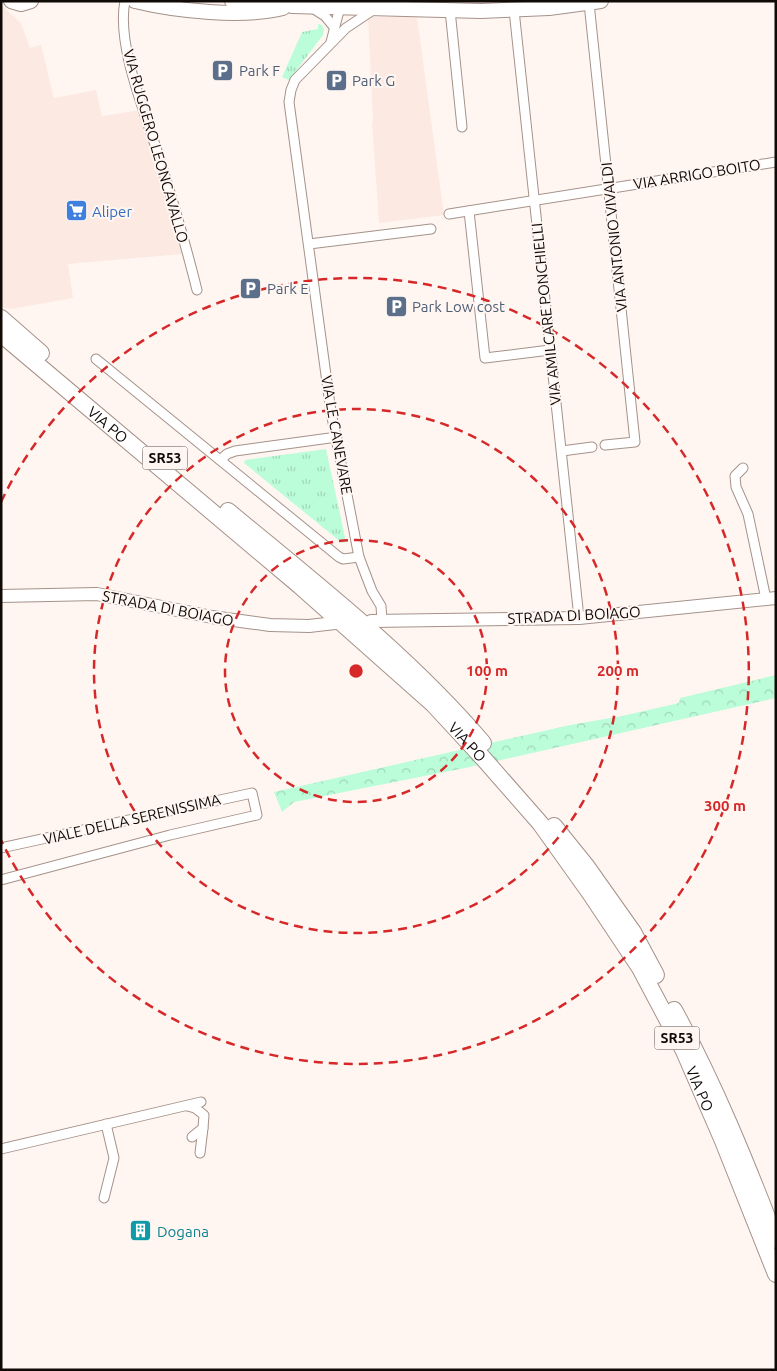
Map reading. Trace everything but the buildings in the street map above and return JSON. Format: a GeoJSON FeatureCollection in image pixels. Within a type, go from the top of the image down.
{"type":"FeatureCollection","features":[{"type":"Feature","properties":{"kind":"highway","name":"VIA PO"},"geometry":{"type":"LineString","coordinates":[[1,318],[75,384],[357,618],[456,711],[547,816],[587,867],[637,941],[698,1052],[776,1240]]}},
{"type":"Feature","properties":{"kind":"highway","name":"VIA PO"},"geometry":{"type":"LineString","coordinates":[[1,334],[300,586],[433,704],[540,823],[590,892],[640,968],[684,1051],[723,1141],[776,1274]]}},
{"type":"Feature","properties":{"kind":"main road"},"geometry":{"type":"LineString","coordinates":[[11,1],[21,4],[30,1]]}},
{"type":"Feature","properties":{"kind":"main road"},"geometry":{"type":"LineString","coordinates":[[135,1],[181,10],[230,12],[265,12],[292,6]]}},
{"type":"Feature","properties":{"kind":"main road"},"geometry":{"type":"LineString","coordinates":[[232,1],[273,2],[292,6],[450,10],[514,10],[595,2]]}},
{"type":"Feature","properties":{"kind":"street","name":"VIA RUGGERO LEONCAVALLO"},"geometry":{"type":"LineString","coordinates":[[125,1],[122,20],[134,79],[181,231],[197,290]]}},
{"type":"Feature","properties":{"kind":"street","name":"VIA ANTONIO VIVALDI"},"geometry":{"type":"LineString","coordinates":[[595,2],[608,188],[635,442],[605,445]]}},
{"type":"Feature","properties":{"kind":"street"},"geometry":{"type":"LineString","coordinates":[[309,6],[325,16],[337,30],[345,20],[340,6]]}},
{"type":"Feature","properties":{"kind":"street","name":"VIA LE CANEVARE"},"geometry":{"type":"LineString","coordinates":[[377,7],[337,30],[330,43],[295,80],[289,102],[331,412],[359,557],[372,591],[381,606],[377,621]]}},
{"type":"Feature","properties":{"kind":"street"},"geometry":{"type":"LineString","coordinates":[[450,10],[462,128]]}},
{"type":"Feature","properties":{"kind":"street","name":"VIA AMILCARE PONCHIELLI"},"geometry":{"type":"LineString","coordinates":[[514,10],[579,618]]}},
{"type":"Feature","properties":{"kind":"street","name":"VIA ARRIGO BOITO"},"geometry":{"type":"LineString","coordinates":[[449,214],[776,162]]}},
{"type":"Feature","properties":{"kind":"street"},"geometry":{"type":"LineString","coordinates":[[469,211],[485,358],[550,350]]}},
{"type":"Feature","properties":{"kind":"street"},"geometry":{"type":"LineString","coordinates":[[309,244],[431,228]]}},
{"type":"Feature","properties":{"kind":"street"},"geometry":{"type":"LineString","coordinates":[[96,359],[339,557],[343,559],[359,557]]}},
{"type":"Feature","properties":{"kind":"street"},"geometry":{"type":"LineString","coordinates":[[220,460],[227,454],[235,451],[337,437]]}},
{"type":"Feature","properties":{"kind":"street"},"geometry":{"type":"LineString","coordinates":[[562,451],[592,447]]}},
{"type":"Feature","properties":{"kind":"street"},"geometry":{"type":"LineString","coordinates":[[743,468],[735,476],[736,487],[748,514],[771,598]]}},
{"type":"Feature","properties":{"kind":"street","name":"STRADA DI BOIAGO"},"geometry":{"type":"LineString","coordinates":[[1,596],[97,594],[212,617],[270,626],[335,624]]}},
{"type":"Feature","properties":{"kind":"street","name":"STRADA DI BOIAGO"},"geometry":{"type":"LineString","coordinates":[[377,621],[579,618],[771,598]]}},
{"type":"Feature","properties":{"kind":"street","name":"VIALE DELLA SERENISSIMA"},"geometry":{"type":"LineString","coordinates":[[1,848],[252,793],[257,815],[170,835],[1,880]]}},
{"type":"Feature","properties":{"kind":"street"},"geometry":{"type":"LineString","coordinates":[[1,1149],[201,1102]]}},
{"type":"Feature","properties":{"kind":"street"},"geometry":{"type":"LineString","coordinates":[[187,1106],[195,1108],[204,1115],[200,1153]]}},
{"type":"Feature","properties":{"kind":"street"},"geometry":{"type":"LineString","coordinates":[[104,1198],[114,1158],[106,1124]]}},
{"type":"Feature","properties":{"kind":"street"},"geometry":{"type":"LineString","coordinates":[[192,1137],[202,1128]]}},
{"type":"Feature","properties":{"kind":"shaded area"},"geometry":{"type":"Polygon","coordinates":[[[1,5],[21,23],[30,48],[41,45],[54,98],[96,90],[102,116],[140,110],[182,254],[68,264],[73,298],[11,309],[1,307],[1,5]]]}},
{"type":"Feature","properties":{"kind":"shaded area"},"geometry":{"type":"Polygon","coordinates":[[[368,17],[417,17],[444,215],[379,223],[372,123],[368,17]]]}},
{"type":"Feature","properties":{"kind":"green space"},"geometry":{"type":"Polygon","coordinates":[[[318,24],[322,25],[324,29],[323,35],[289,80],[282,77],[302,32],[318,29],[318,24]]]}},
{"type":"Feature","properties":{"kind":"green space"},"geometry":{"type":"Polygon","coordinates":[[[326,449],[346,542],[342,543],[244,463],[245,460],[326,449]]]}},
{"type":"Feature","properties":{"kind":"green space"},"geometry":{"type":"Polygon","coordinates":[[[776,675],[776,698],[470,767],[294,802],[282,812],[274,792],[570,725],[679,703],[680,698],[776,675]]]}},
{"type":"Feature","properties":{"kind":"place","name":"Park F"},"geometry":{"type":"Point","coordinates":[223,70]}},
{"type":"Feature","properties":{"kind":"place","name":"Park G"},"geometry":{"type":"Point","coordinates":[336,80]}},
{"type":"Feature","properties":{"kind":"place","name":"Aliper"},"geometry":{"type":"Point","coordinates":[76,211]}},
{"type":"Feature","properties":{"kind":"place","name":"Park E"},"geometry":{"type":"Point","coordinates":[251,288]}},
{"type":"Feature","properties":{"kind":"place","name":"Park Low cost"},"geometry":{"type":"Point","coordinates":[396,306]}},
{"type":"Feature","properties":{"kind":"place","name":"Dogana"},"geometry":{"type":"Point","coordinates":[141,1231]}}]}
